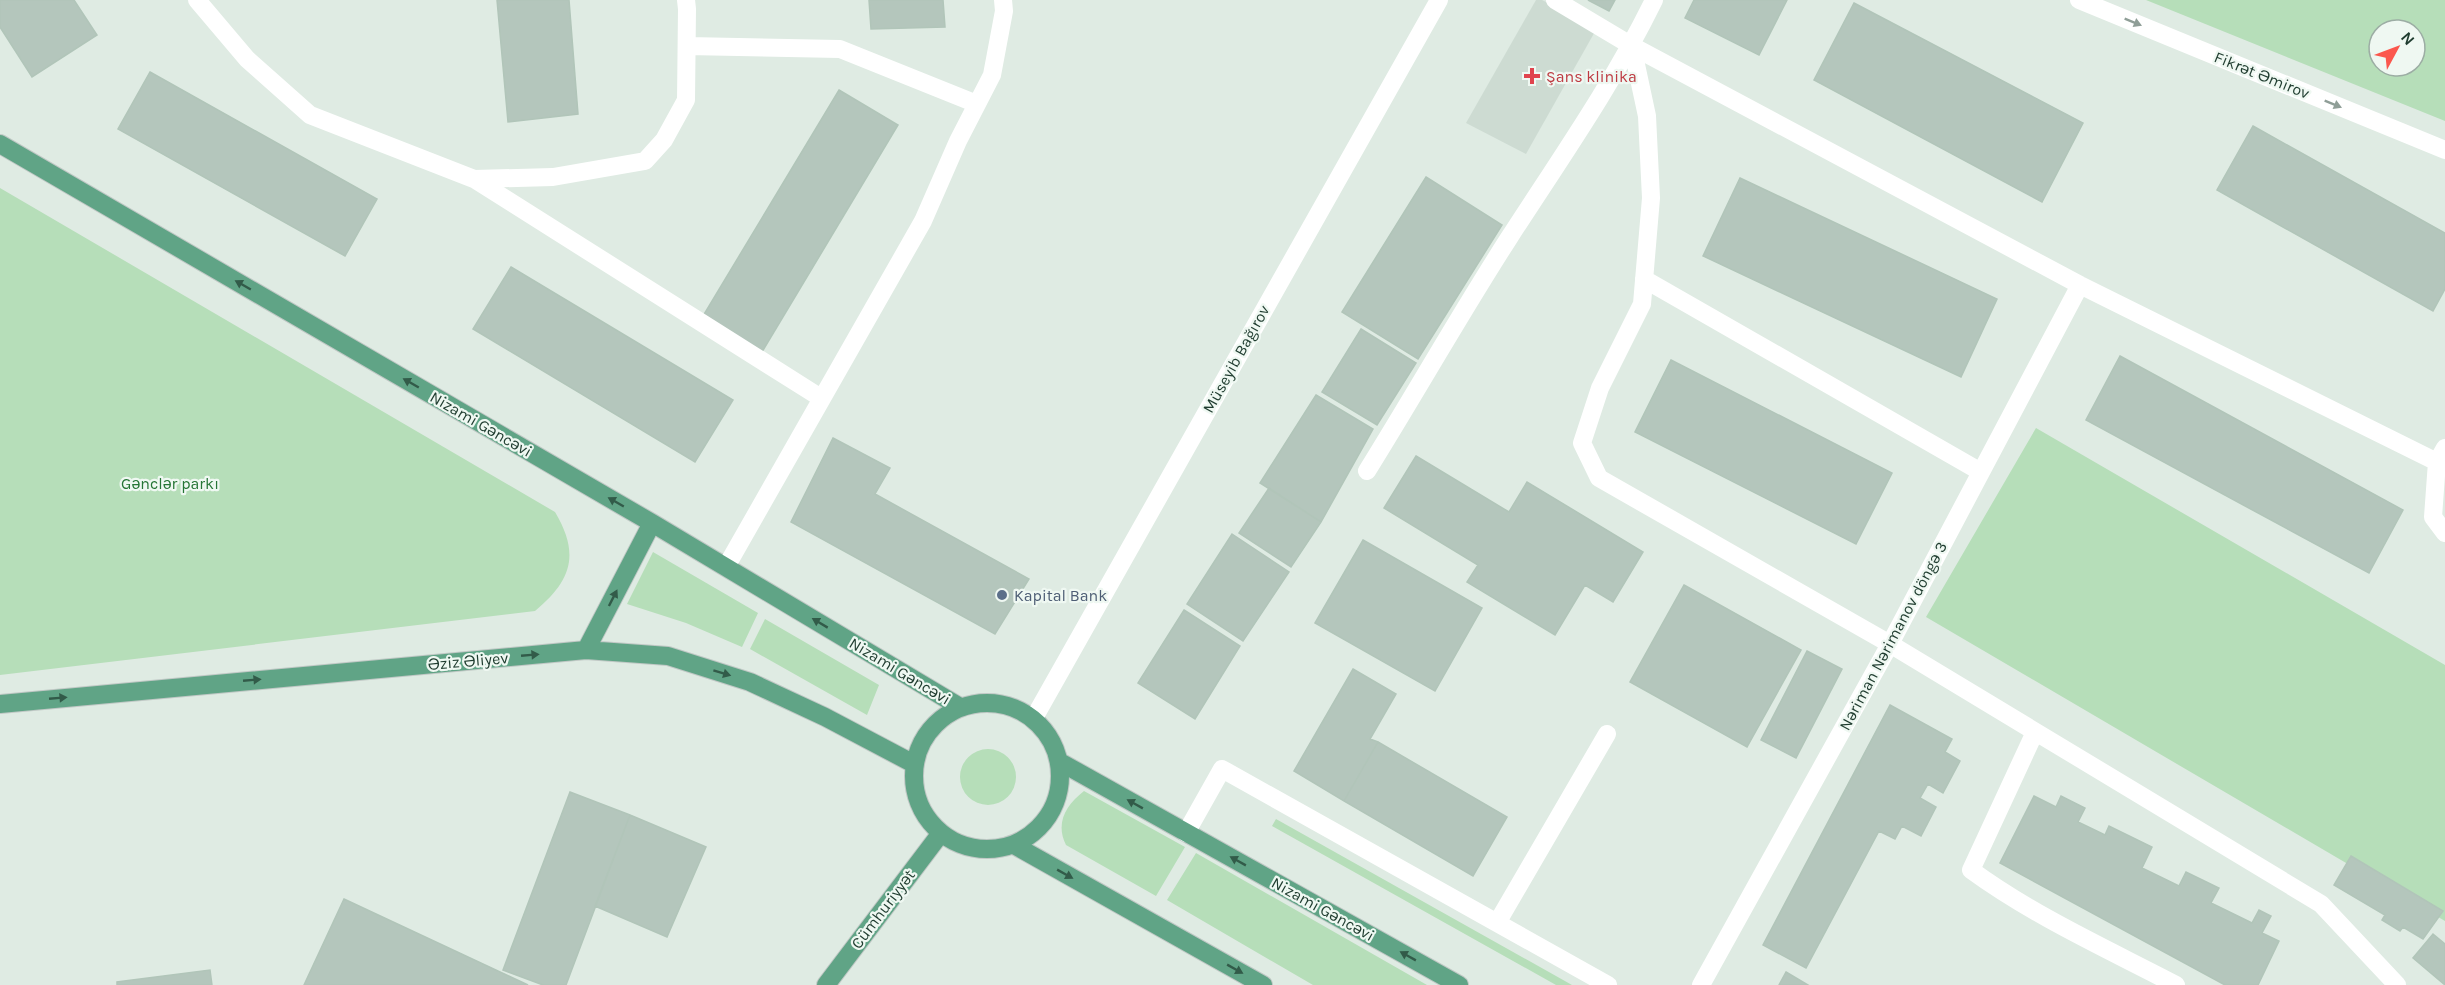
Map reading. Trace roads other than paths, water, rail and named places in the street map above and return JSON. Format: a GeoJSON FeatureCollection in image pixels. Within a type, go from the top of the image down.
{"type":"FeatureCollection","features":[{"type":"Feature","properties":{"kind":"main road","name":"Nizami Gəncəvi"},"geometry":{"type":"LineString","coordinates":[[0,144],[652,523],[960,707]]}},
{"type":"Feature","properties":{"kind":"main road"},"geometry":{"type":"LineString","coordinates":[[586,650],[652,523]]}},
{"type":"Feature","properties":{"kind":"main road","name":"Əziz Əliyev"},"geometry":{"type":"LineString","coordinates":[[0,704],[586,650],[668,656],[750,681],[914,764]]}},
{"type":"Feature","properties":{"kind":"main road"},"geometry":{"type":"LineString","coordinates":[[986,702],[1011,706],[1034,718],[1051,738],[1060,762],[1060,787],[1052,812],[1035,832],[1014,845],[988,850],[963,846],[941,833],[924,814],[915,790],[914,764],[922,739],[939,720],[960,707],[986,702]]}},
{"type":"Feature","properties":{"kind":"main road","name":"Nizami Gəncəvi"},"geometry":{"type":"LineString","coordinates":[[1060,762],[1459,985]]}},
{"type":"Feature","properties":{"kind":"main road","name":"Cümhuriyyət"},"geometry":{"type":"LineString","coordinates":[[826,985],[941,833]]}},
{"type":"Feature","properties":{"kind":"main road"},"geometry":{"type":"LineString","coordinates":[[1014,845],[1263,985]]}},
{"type":"Feature","properties":{"kind":"street"},"geometry":{"type":"LineString","coordinates":[[197,0],[247,59],[310,116],[474,178],[822,398]]}},
{"type":"Feature","properties":{"kind":"street"},"geometry":{"type":"LineString","coordinates":[[474,178],[553,177],[645,161],[664,140],[686,99],[686,0]]}},
{"type":"Feature","properties":{"kind":"street"},"geometry":{"type":"LineString","coordinates":[[726,567],[923,221],[992,75],[1004,0]]}},
{"type":"Feature","properties":{"kind":"street","name":"Müseyib Bağırov"},"geometry":{"type":"LineString","coordinates":[[1034,718],[1438,0]]}},
{"type":"Feature","properties":{"kind":"street"},"geometry":{"type":"LineString","coordinates":[[1555,0],[1632,46],[2080,285],[2441,455],[2433,517],[2445,533]]}},
{"type":"Feature","properties":{"kind":"street"},"geometry":{"type":"LineString","coordinates":[[1367,471],[1509,239],[1590,115],[1632,46],[1654,0]]}},
{"type":"Feature","properties":{"kind":"street","name":"Fikrət Əmirov"},"geometry":{"type":"LineString","coordinates":[[2079,0],[2445,150]]}},
{"type":"Feature","properties":{"kind":"street"},"geometry":{"type":"LineString","coordinates":[[687,46],[840,49],[977,104]]}},
{"type":"Feature","properties":{"kind":"street"},"geometry":{"type":"LineString","coordinates":[[1632,46],[1647,116],[1651,198],[1642,304],[1600,388],[1582,443],[1599,478],[1890,644],[2320,904],[2397,985]]}},
{"type":"Feature","properties":{"kind":"street"},"geometry":{"type":"LineString","coordinates":[[1644,279],[1981,472]]}},
{"type":"Feature","properties":{"kind":"street","name":"Nəriman Nərimanov döngə 3"},"geometry":{"type":"LineString","coordinates":[[1701,985],[1890,644],[2080,285]]}},
{"type":"Feature","properties":{"kind":"street"},"geometry":{"type":"LineString","coordinates":[[2035,732],[1971,870],[2045,916],[2176,985]]}},
{"type":"Feature","properties":{"kind":"street"},"geometry":{"type":"LineString","coordinates":[[1497,923],[1608,734]]}},
{"type":"Feature","properties":{"kind":"street"},"geometry":{"type":"LineString","coordinates":[[1186,833],[1222,769],[1608,985]]}},
{"type":"Feature","properties":{"kind":"place","name":"Şans klinika"},"geometry":{"type":"Point","coordinates":[1532,76]}},
{"type":"Feature","properties":{"kind":"place","name":"Kapital Bank"},"geometry":{"type":"Point","coordinates":[1002,595]}},
{"type":"Feature","properties":{"kind":"park label","name":"Gənclər parkı"},"geometry":{"type":"Point","coordinates":[170,483]}}]}
